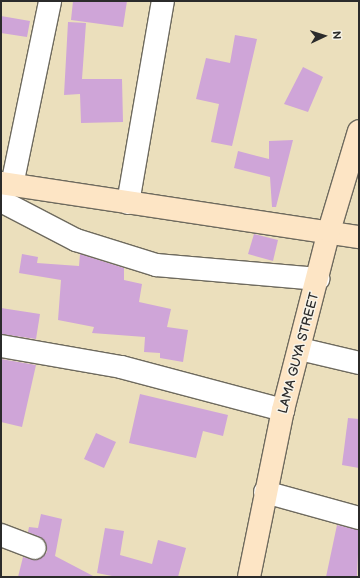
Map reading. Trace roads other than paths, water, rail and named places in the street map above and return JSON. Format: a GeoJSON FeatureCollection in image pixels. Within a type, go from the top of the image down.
{"type":"FeatureCollection","features":[{"type":"Feature","properties":{"kind":"street"},"geometry":{"type":"LineString","coordinates":[[5,190],[50,1]]}},
{"type":"Feature","properties":{"kind":"street"},"geometry":{"type":"LineString","coordinates":[[128,203],[164,1]]}},
{"type":"Feature","properties":{"kind":"street","name":"LAMA GUYA STREET"},"geometry":{"type":"LineString","coordinates":[[249,577],[265,492],[284,410],[318,279],[328,231],[359,131]]}},
{"type":"Feature","properties":{"kind":"street"},"geometry":{"type":"LineString","coordinates":[[5,190],[128,203],[328,231],[359,237]]}},
{"type":"Feature","properties":{"kind":"street"},"geometry":{"type":"LineString","coordinates":[[5,190],[76,240],[156,265],[318,279]]}},
{"type":"Feature","properties":{"kind":"street"},"geometry":{"type":"LineString","coordinates":[[1,346],[121,367],[284,410]]}},
{"type":"Feature","properties":{"kind":"street"},"geometry":{"type":"LineString","coordinates":[[300,349],[359,363]]}},
{"type":"Feature","properties":{"kind":"street"},"geometry":{"type":"LineString","coordinates":[[265,492],[359,518]]}},
{"type":"Feature","properties":{"kind":"street"},"geometry":{"type":"LineString","coordinates":[[1,535],[35,548]]}}]}
